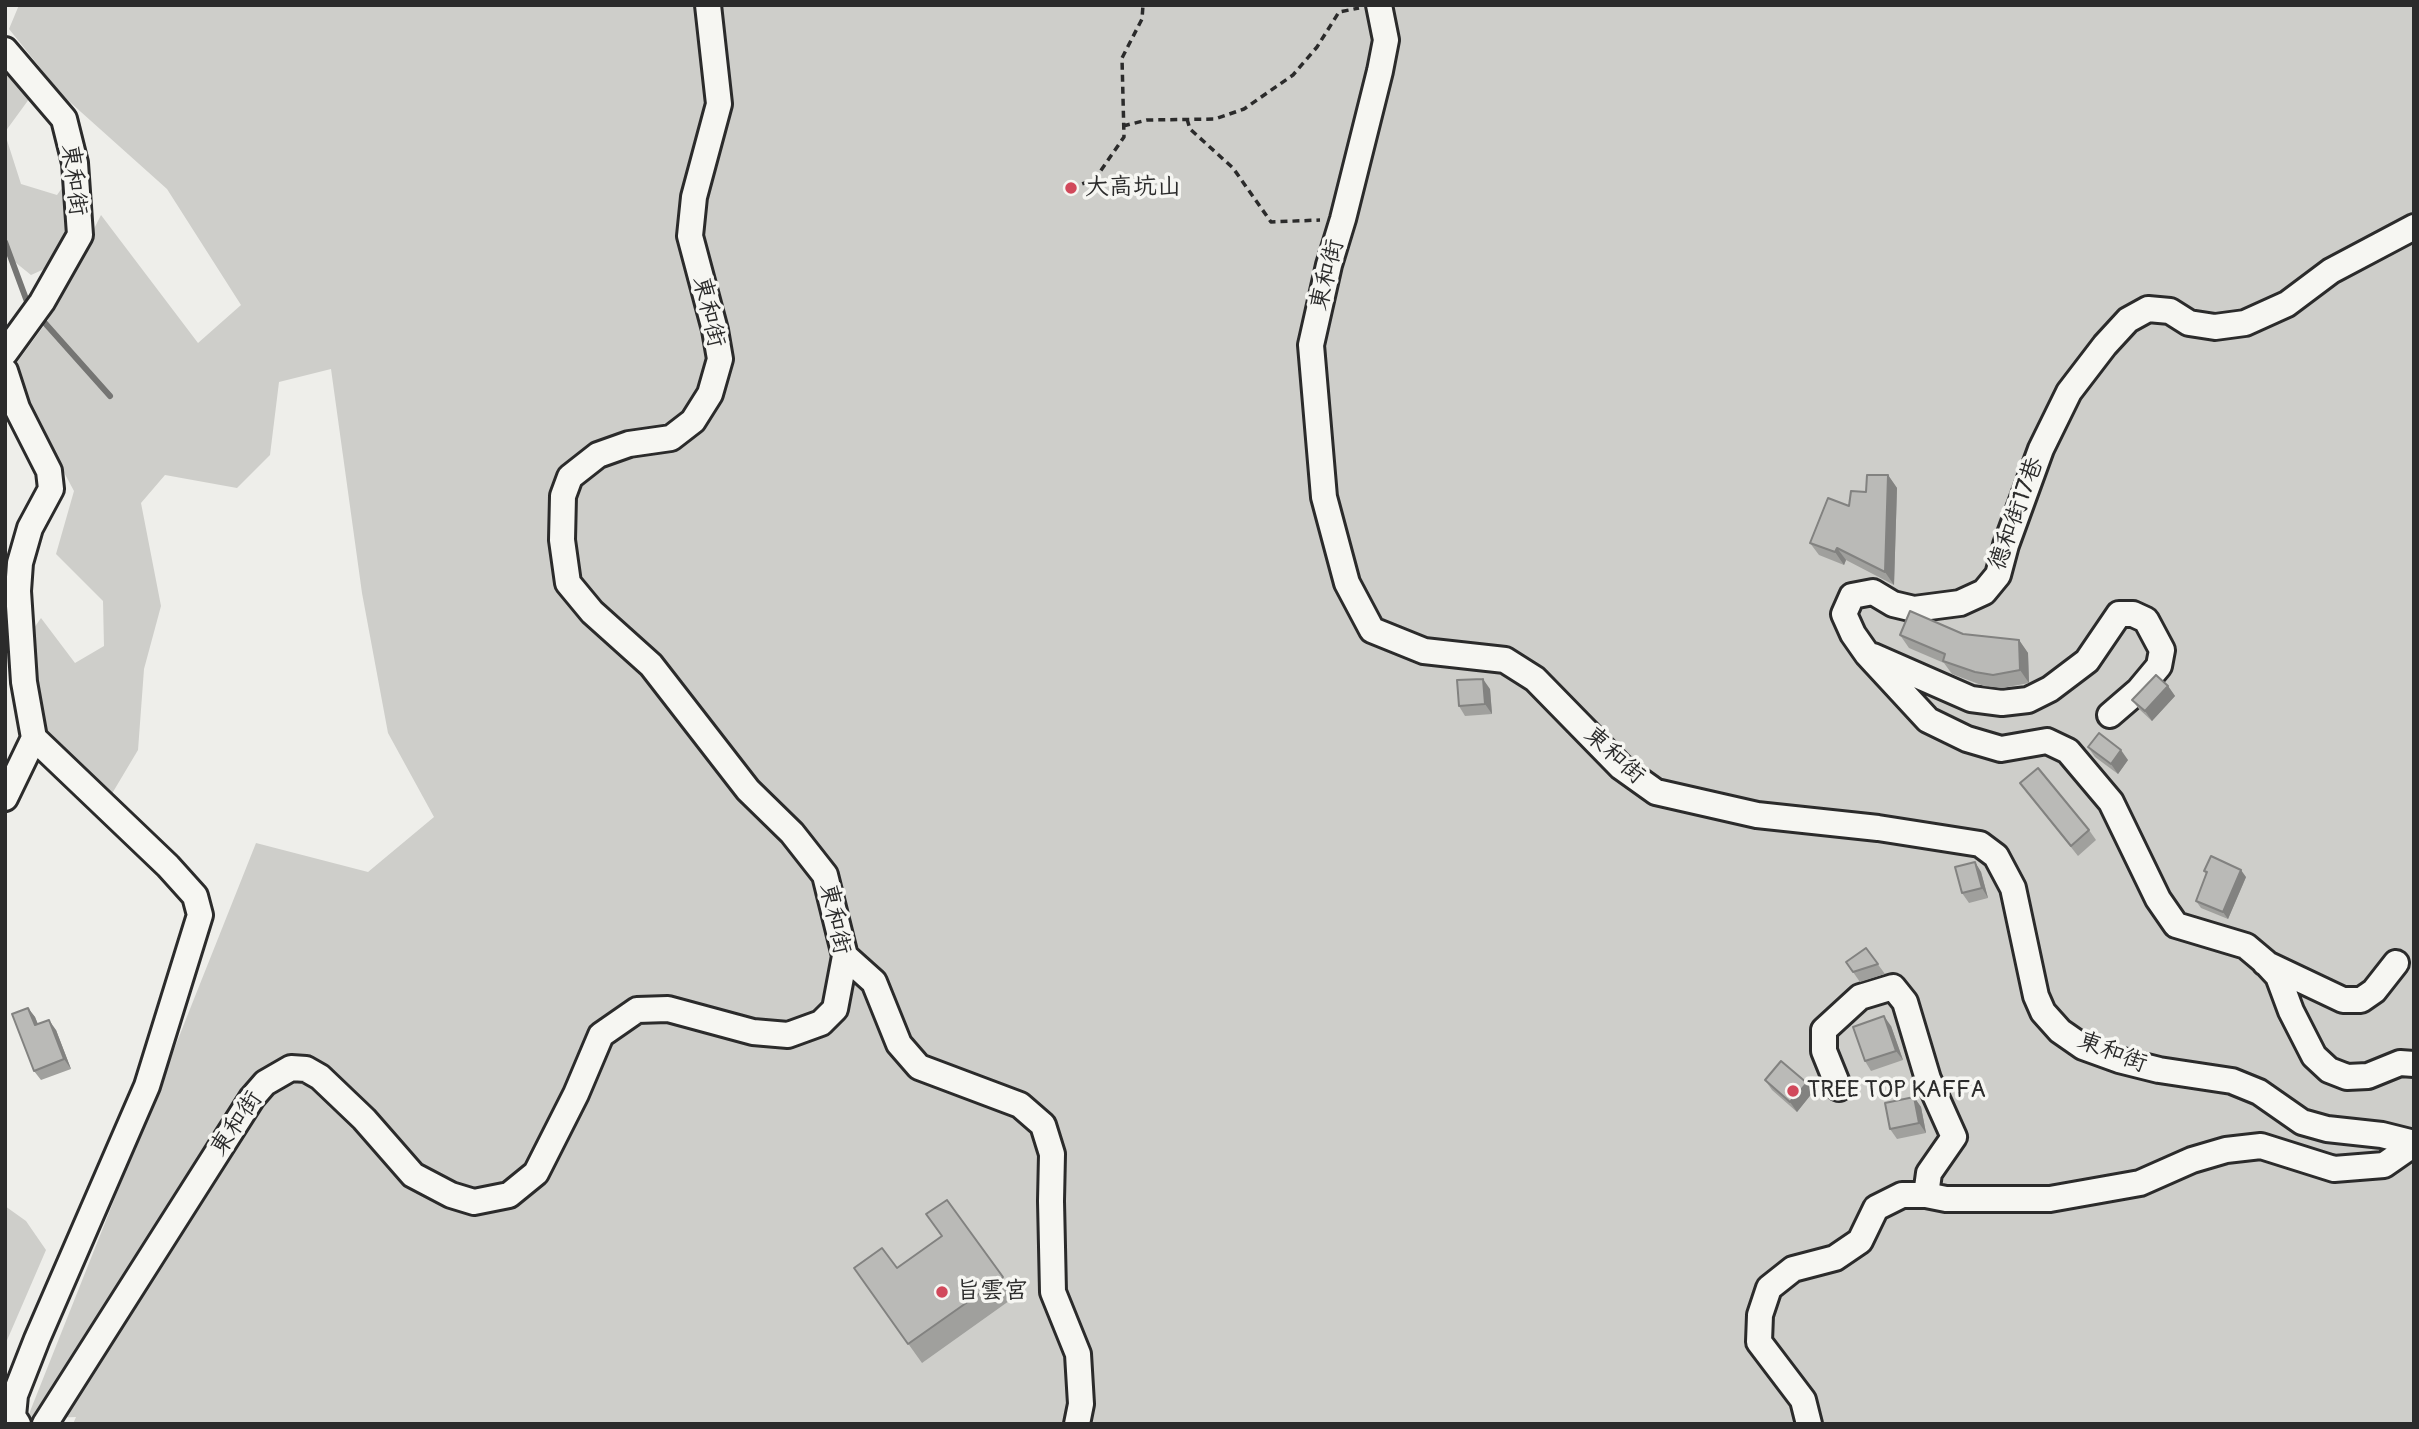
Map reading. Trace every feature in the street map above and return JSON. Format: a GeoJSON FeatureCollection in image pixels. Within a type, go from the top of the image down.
{"type":"FeatureCollection","features":[{"type":"Feature","properties":{"kind":"street","name":"東和街"},"geometry":{"type":"LineString","coordinates":[[45,1424],[252,1098],[265,1083],[291,1068],[306,1069],[320,1077],[364,1119],[413,1175],[451,1195],[474,1202],[509,1195],[536,1173],[576,1094],[601,1035],[637,1010],[668,1009],[753,1032],[788,1035],[821,1023],[835,1009],[845,956],[825,875],[792,833],[748,790],[651,665],[592,612],[568,583],[562,540],[563,496],[570,477],[598,455],[629,444],[671,438],[693,422],[710,394],[720,359],[690,236],[694,197],[719,104],[708,5]]}},
{"type":"Feature","properties":{"kind":"street","name":"東和街"},"geometry":{"type":"LineString","coordinates":[[1371,6],[1386,40],[1311,345],[1324,497],[1347,583],[1371,630],[1424,651],[1505,660],[1535,679],[1620,767],[1656,792],[1757,815],[1878,828],[1980,844],[1996,856],[2013,888],[2036,996],[2043,1012],[2060,1031],[2083,1047],[2159,1070],[2232,1081],[2259,1091],[2302,1122],[2327,1129],[2382,1135],[2414,1143]]}},
{"type":"Feature","properties":{"kind":"street","name":"東和街"},"geometry":{"type":"LineString","coordinates":[[5,50],[64,119],[75,163],[80,234],[42,302],[5,353]]}},
{"type":"Feature","properties":{"kind":"street","name":"德和街17巷"},"geometry":{"type":"LineString","coordinates":[[2414,227],[2331,271],[2287,304],[2245,323],[2215,327],[2189,323],[2170,312],[2148,309],[2129,320],[2105,345],[2069,392],[2041,449],[2006,545],[1998,575],[1984,592],[1960,603],[1914,609],[1893,604],[1872,592],[1852,596],[1844,614],[1853,634],[1867,654],[1928,720],[1967,739],[2001,749],[2047,741],[2068,751],[2111,802],[2158,900],[2176,925],[2246,946],[2265,962],[2278,976],[2291,1011],[2314,1056],[2329,1070],[2347,1077],[2368,1076],[2400,1063],[2414,1064]]}},
{"type":"Feature","properties":{"kind":"street"},"geometry":{"type":"LineString","coordinates":[[5,371],[17,408],[49,471],[51,489],[30,528],[19,577],[24,682],[34,738],[5,798]]}},
{"type":"Feature","properties":{"kind":"street"},"geometry":{"type":"LineString","coordinates":[[1867,654],[1971,699],[2003,703],[2028,700],[2050,689],[2087,661],[2119,614],[2133,614],[2146,620],[2162,650],[2159,666],[2139,690],[2110,715]]}},
{"type":"Feature","properties":{"kind":"street"},"geometry":{"type":"LineString","coordinates":[[18,1424],[13,1416],[15,1395],[147,1086],[200,915],[195,896],[168,866],[34,738]]}},
{"type":"Feature","properties":{"kind":"street"},"geometry":{"type":"LineString","coordinates":[[845,956],[874,982],[899,1044],[919,1067],[1020,1105],[1043,1125],[1052,1154],[1053,1292],[1078,1354],[1081,1404],[1077,1424]]}},
{"type":"Feature","properties":{"kind":"street"},"geometry":{"type":"LineString","coordinates":[[2265,962],[2343,1000],[2361,1000],[2374,991],[2396,962]]}},
{"type":"Feature","properties":{"kind":"street"},"geometry":{"type":"LineString","coordinates":[[1839,1088],[1824,1051],[1824,1030],[1860,998],[1893,987],[1905,1002],[1927,1079],[1954,1137],[1929,1173],[1926,1195]]}},
{"type":"Feature","properties":{"kind":"street"},"geometry":{"type":"LineString","coordinates":[[1809,1424],[1803,1400],[1759,1342],[1760,1315],[1769,1288],[1793,1269],[1835,1258],[1860,1241],[1876,1208],[1902,1195],[1926,1195],[1946,1199],[2050,1199],[2140,1182],[2192,1160],[2226,1150],[2261,1146],[2334,1169],[2384,1165],[2414,1143]]}},
{"type":"Feature","properties":{"kind":"path"},"geometry":{"type":"LineString","coordinates":[[1071,188],[1095,179],[1124,137],[1122,58],[1142,19],[1143,5]]}},
{"type":"Feature","properties":{"kind":"path"},"geometry":{"type":"LineString","coordinates":[[1123,126],[1147,120],[1215,119],[1244,109],[1293,75],[1317,47],[1339,12],[1371,6]]}},
{"type":"Feature","properties":{"kind":"path"},"geometry":{"type":"LineString","coordinates":[[1187,119],[1190,129],[1233,168],[1271,222],[1343,219]]}},
{"type":"Feature","properties":{"kind":"shaded area"},"geometry":{"type":"Polygon","coordinates":[[[19,5],[2414,5],[2414,1424],[73,1424],[76,1417],[27,1419],[256,843],[368,872],[434,817],[388,733],[362,593],[331,369],[279,382],[270,455],[237,488],[165,475],[141,503],[161,606],[144,669],[138,750],[107,802],[51,741],[39,723],[29,635],[41,618],[75,663],[104,646],[103,601],[56,554],[74,491],[10,372],[48,320],[101,215],[198,343],[241,305],[167,189],[62,95],[9,29],[19,5]]]}},
{"type":"Feature","properties":{"kind":"shaded area"},"geometry":{"type":"Polygon","coordinates":[[[5,70],[32,95],[5,132],[5,70]]]}},
{"type":"Feature","properties":{"kind":"shaded area"},"geometry":{"type":"Polygon","coordinates":[[[5,134],[21,184],[57,195],[67,181],[85,198],[62,261],[31,275],[5,254],[5,134]]]}},
{"type":"Feature","properties":{"kind":"shaded area"},"geometry":{"type":"Polygon","coordinates":[[[5,1206],[26,1221],[46,1250],[5,1345],[5,1206]]]}},
{"type":"Feature","properties":{"kind":"building"},"geometry":{"type":"Polygon","coordinates":[[[1867,475],[1888,475],[1885,572],[1837,548],[1835,552],[1810,543],[1828,498],[1849,506],[1851,491],[1866,492],[1867,475]]]}},
{"type":"Feature","properties":{"kind":"building"},"geometry":{"type":"Polygon","coordinates":[[[1910,611],[1963,634],[2019,640],[2020,670],[1993,675],[1943,661],[1945,654],[1900,635],[1910,611]]]}},
{"type":"Feature","properties":{"kind":"building"},"geometry":{"type":"Polygon","coordinates":[[[2156,675],[2168,686],[2145,711],[2132,700],[2156,675]]]}},
{"type":"Feature","properties":{"kind":"building"},"geometry":{"type":"Polygon","coordinates":[[[1483,679],[1485,704],[1459,706],[1457,680],[1483,679]]]}},
{"type":"Feature","properties":{"kind":"building"},"geometry":{"type":"Polygon","coordinates":[[[2099,733],[2121,750],[2111,764],[2088,747],[2099,733]]]}},
{"type":"Feature","properties":{"kind":"building"},"geometry":{"type":"Polygon","coordinates":[[[2038,768],[2089,830],[2071,846],[2020,783],[2038,768]]]}},
{"type":"Feature","properties":{"kind":"building"},"geometry":{"type":"Polygon","coordinates":[[[2211,856],[2241,870],[2223,912],[2196,901],[2211,856]]]}},
{"type":"Feature","properties":{"kind":"building"},"geometry":{"type":"Polygon","coordinates":[[[1975,862],[1982,888],[1962,893],[1955,867],[1975,862]]]}},
{"type":"Feature","properties":{"kind":"building"},"geometry":{"type":"Polygon","coordinates":[[[1866,948],[1878,964],[1853,972],[1846,962],[1866,948]]]}},
{"type":"Feature","properties":{"kind":"building"},"geometry":{"type":"Polygon","coordinates":[[[28,1008],[35,1025],[49,1020],[64,1059],[34,1071],[12,1014],[28,1008]]]}},
{"type":"Feature","properties":{"kind":"building"},"geometry":{"type":"Polygon","coordinates":[[[1884,1016],[1896,1051],[1865,1061],[1853,1027],[1884,1016]]]}},
{"type":"Feature","properties":{"kind":"building"},"geometry":{"type":"Polygon","coordinates":[[[1781,1061],[1807,1083],[1790,1102],[1765,1080],[1781,1061]]]}},
{"type":"Feature","properties":{"kind":"building"},"geometry":{"type":"Polygon","coordinates":[[[1914,1097],[1919,1123],[1890,1129],[1885,1103],[1914,1097]]]}},
{"type":"Feature","properties":{"kind":"building","name":"旨雲宮"},"geometry":{"type":"Polygon","coordinates":[[[947,1200],[1003,1277],[908,1344],[854,1268],[882,1248],[897,1268],[942,1236],[926,1214],[947,1200]]]}},
{"type":"Feature","properties":{"kind":"waterway"},"geometry":{"type":"LineString","coordinates":[[5,242],[29,307]]}},
{"type":"Feature","properties":{"kind":"waterway"},"geometry":{"type":"LineString","coordinates":[[44,322],[110,396]]}},
{"type":"Feature","properties":{"kind":"place","name":"大高坑山"},"geometry":{"type":"Point","coordinates":[1071,188]}},
{"type":"Feature","properties":{"kind":"place","name":"TREE TOP KAFFA"},"geometry":{"type":"Point","coordinates":[1793,1091]}},
{"type":"Feature","properties":{"kind":"place","name":"旨雲宮"},"geometry":{"type":"Point","coordinates":[942,1292]}}]}
